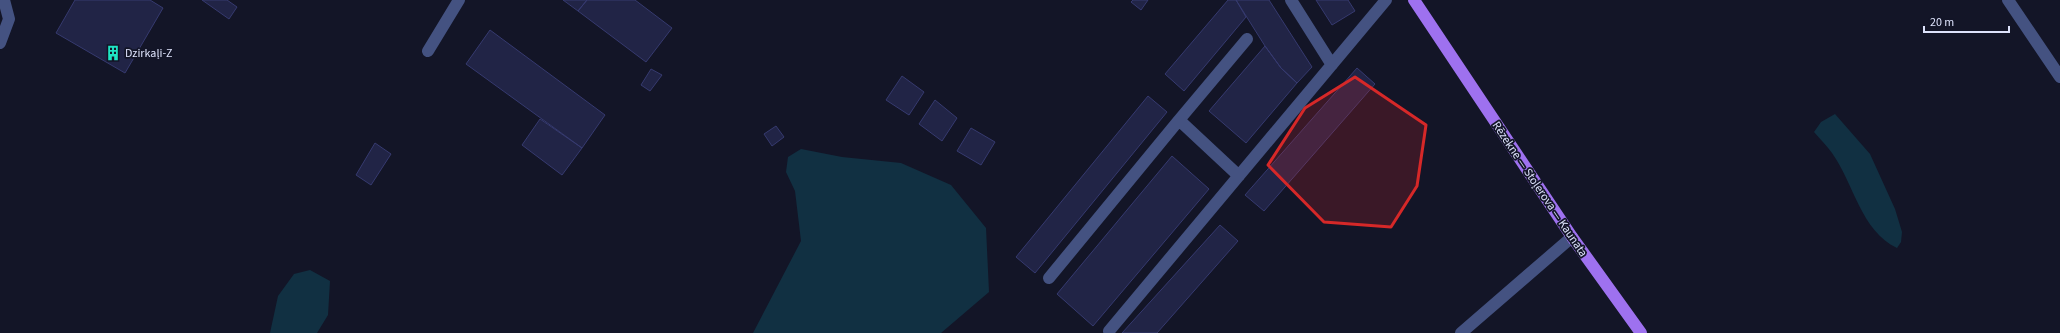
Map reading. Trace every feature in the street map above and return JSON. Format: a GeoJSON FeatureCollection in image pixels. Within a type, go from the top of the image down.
{"type":"FeatureCollection","features":[{"type":"Feature","properties":{"kind":"main road","name":"Rēzekne — Stoļerova — Kaunata"},"geometry":{"type":"LineString","coordinates":[[1414,0],[1572,237],[1641,333]]}},
{"type":"Feature","properties":{"kind":"street"},"geometry":{"type":"LineString","coordinates":[[0,43],[9,19],[4,0]]}},
{"type":"Feature","properties":{"kind":"street"},"geometry":{"type":"LineString","coordinates":[[428,51],[459,0]]}},
{"type":"Feature","properties":{"kind":"street"},"geometry":{"type":"LineString","coordinates":[[1291,0],[1332,65]]}},
{"type":"Feature","properties":{"kind":"street"},"geometry":{"type":"LineString","coordinates":[[1109,331],[1386,0]]}},
{"type":"Feature","properties":{"kind":"street"},"geometry":{"type":"LineString","coordinates":[[2008,0],[2060,77]]}},
{"type":"Feature","properties":{"kind":"street"},"geometry":{"type":"LineString","coordinates":[[1049,278],[1247,38]]}},
{"type":"Feature","properties":{"kind":"street"},"geometry":{"type":"LineString","coordinates":[[1179,120],[1239,176]]}},
{"type":"Feature","properties":{"kind":"street"},"geometry":{"type":"LineString","coordinates":[[1461,333],[1572,237]]}},
{"type":"Feature","properties":{"kind":"highlighted area"},"geometry":{"type":"Polygon","coordinates":[[[1355,77],[1426,125],[1417,186],[1391,227],[1324,222],[1268,165],[1305,108],[1355,77]]]}},
{"type":"Feature","properties":{"kind":"water"},"geometry":{"type":"Polygon","coordinates":[[[1835,114],[1870,154],[1895,209],[1902,232],[1901,242],[1897,248],[1885,240],[1866,219],[1840,165],[1830,150],[1814,132],[1821,122],[1835,114]]]}},
{"type":"Feature","properties":{"kind":"water"},"geometry":{"type":"Polygon","coordinates":[[[801,149],[842,157],[901,163],[951,185],[986,228],[989,292],[941,333],[753,333],[801,241],[795,191],[786,172],[788,157],[801,149]]]}},
{"type":"Feature","properties":{"kind":"water"},"geometry":{"type":"Polygon","coordinates":[[[310,270],[330,281],[328,315],[317,333],[270,333],[278,296],[294,274],[310,270]]]}},
{"type":"Feature","properties":{"kind":"building","name":"Dzirkaļi-Z"},"geometry":{"type":"Polygon","coordinates":[[[75,0],[150,0],[163,8],[125,73],[56,33],[75,0]]]}},
{"type":"Feature","properties":{"kind":"building"},"geometry":{"type":"Polygon","coordinates":[[[202,0],[227,0],[237,7],[229,19],[202,0]]]}},
{"type":"Feature","properties":{"kind":"building"},"geometry":{"type":"Polygon","coordinates":[[[563,0],[587,0],[578,11],[563,0]]]}},
{"type":"Feature","properties":{"kind":"building"},"geometry":{"type":"Polygon","coordinates":[[[587,0],[635,0],[672,28],[646,62],[578,11],[587,0]]]}},
{"type":"Feature","properties":{"kind":"building"},"geometry":{"type":"Polygon","coordinates":[[[1133,0],[1148,0],[1141,10],[1131,2],[1133,0]]]}},
{"type":"Feature","properties":{"kind":"building"},"geometry":{"type":"Polygon","coordinates":[[[1228,0],[1236,0],[1246,17],[1184,91],[1165,74],[1228,0]]]}},
{"type":"Feature","properties":{"kind":"building"},"geometry":{"type":"Polygon","coordinates":[[[1236,0],[1269,0],[1312,67],[1297,83],[1281,68],[1265,46],[1236,0]]]}},
{"type":"Feature","properties":{"kind":"building"},"geometry":{"type":"Polygon","coordinates":[[[1316,0],[1348,0],[1355,11],[1332,25],[1316,0]]]}},
{"type":"Feature","properties":{"kind":"building"},"geometry":{"type":"Polygon","coordinates":[[[490,30],[605,115],[582,148],[466,64],[490,30]]]}},
{"type":"Feature","properties":{"kind":"building"},"geometry":{"type":"Polygon","coordinates":[[[1265,46],[1281,68],[1297,83],[1246,143],[1209,111],[1265,46]]]}},
{"type":"Feature","properties":{"kind":"building"},"geometry":{"type":"Polygon","coordinates":[[[1357,68],[1375,84],[1264,211],[1245,195],[1357,68]]]}},
{"type":"Feature","properties":{"kind":"building"},"geometry":{"type":"Polygon","coordinates":[[[651,69],[662,75],[650,91],[641,85],[651,69]]]}},
{"type":"Feature","properties":{"kind":"building"},"geometry":{"type":"Polygon","coordinates":[[[902,76],[924,92],[909,115],[886,100],[902,76]]]}},
{"type":"Feature","properties":{"kind":"building"},"geometry":{"type":"Polygon","coordinates":[[[1148,96],[1167,112],[1035,273],[1016,257],[1148,96]]]}},
{"type":"Feature","properties":{"kind":"building"},"geometry":{"type":"Polygon","coordinates":[[[935,100],[957,118],[942,141],[919,124],[935,100]]]}},
{"type":"Feature","properties":{"kind":"building"},"geometry":{"type":"Polygon","coordinates":[[[540,119],[582,148],[562,175],[522,145],[540,119]]]}},
{"type":"Feature","properties":{"kind":"building"},"geometry":{"type":"Polygon","coordinates":[[[776,126],[784,137],[772,146],[764,134],[776,126]]]}},
{"type":"Feature","properties":{"kind":"building"},"geometry":{"type":"Polygon","coordinates":[[[971,128],[995,142],[981,165],[957,151],[971,128]]]}},
{"type":"Feature","properties":{"kind":"building"},"geometry":{"type":"Polygon","coordinates":[[[375,143],[391,154],[371,185],[356,175],[375,143]]]}},
{"type":"Feature","properties":{"kind":"building"},"geometry":{"type":"Polygon","coordinates":[[[1172,156],[1209,189],[1093,326],[1057,294],[1172,156]]]}},
{"type":"Feature","properties":{"kind":"building"},"geometry":{"type":"Polygon","coordinates":[[[1220,225],[1238,241],[1157,333],[1122,333],[1220,225]]]}},
{"type":"Feature","properties":{"kind":"place","name":"Dzirkaļi-Z"},"geometry":{"type":"Point","coordinates":[113,53]}}]}
